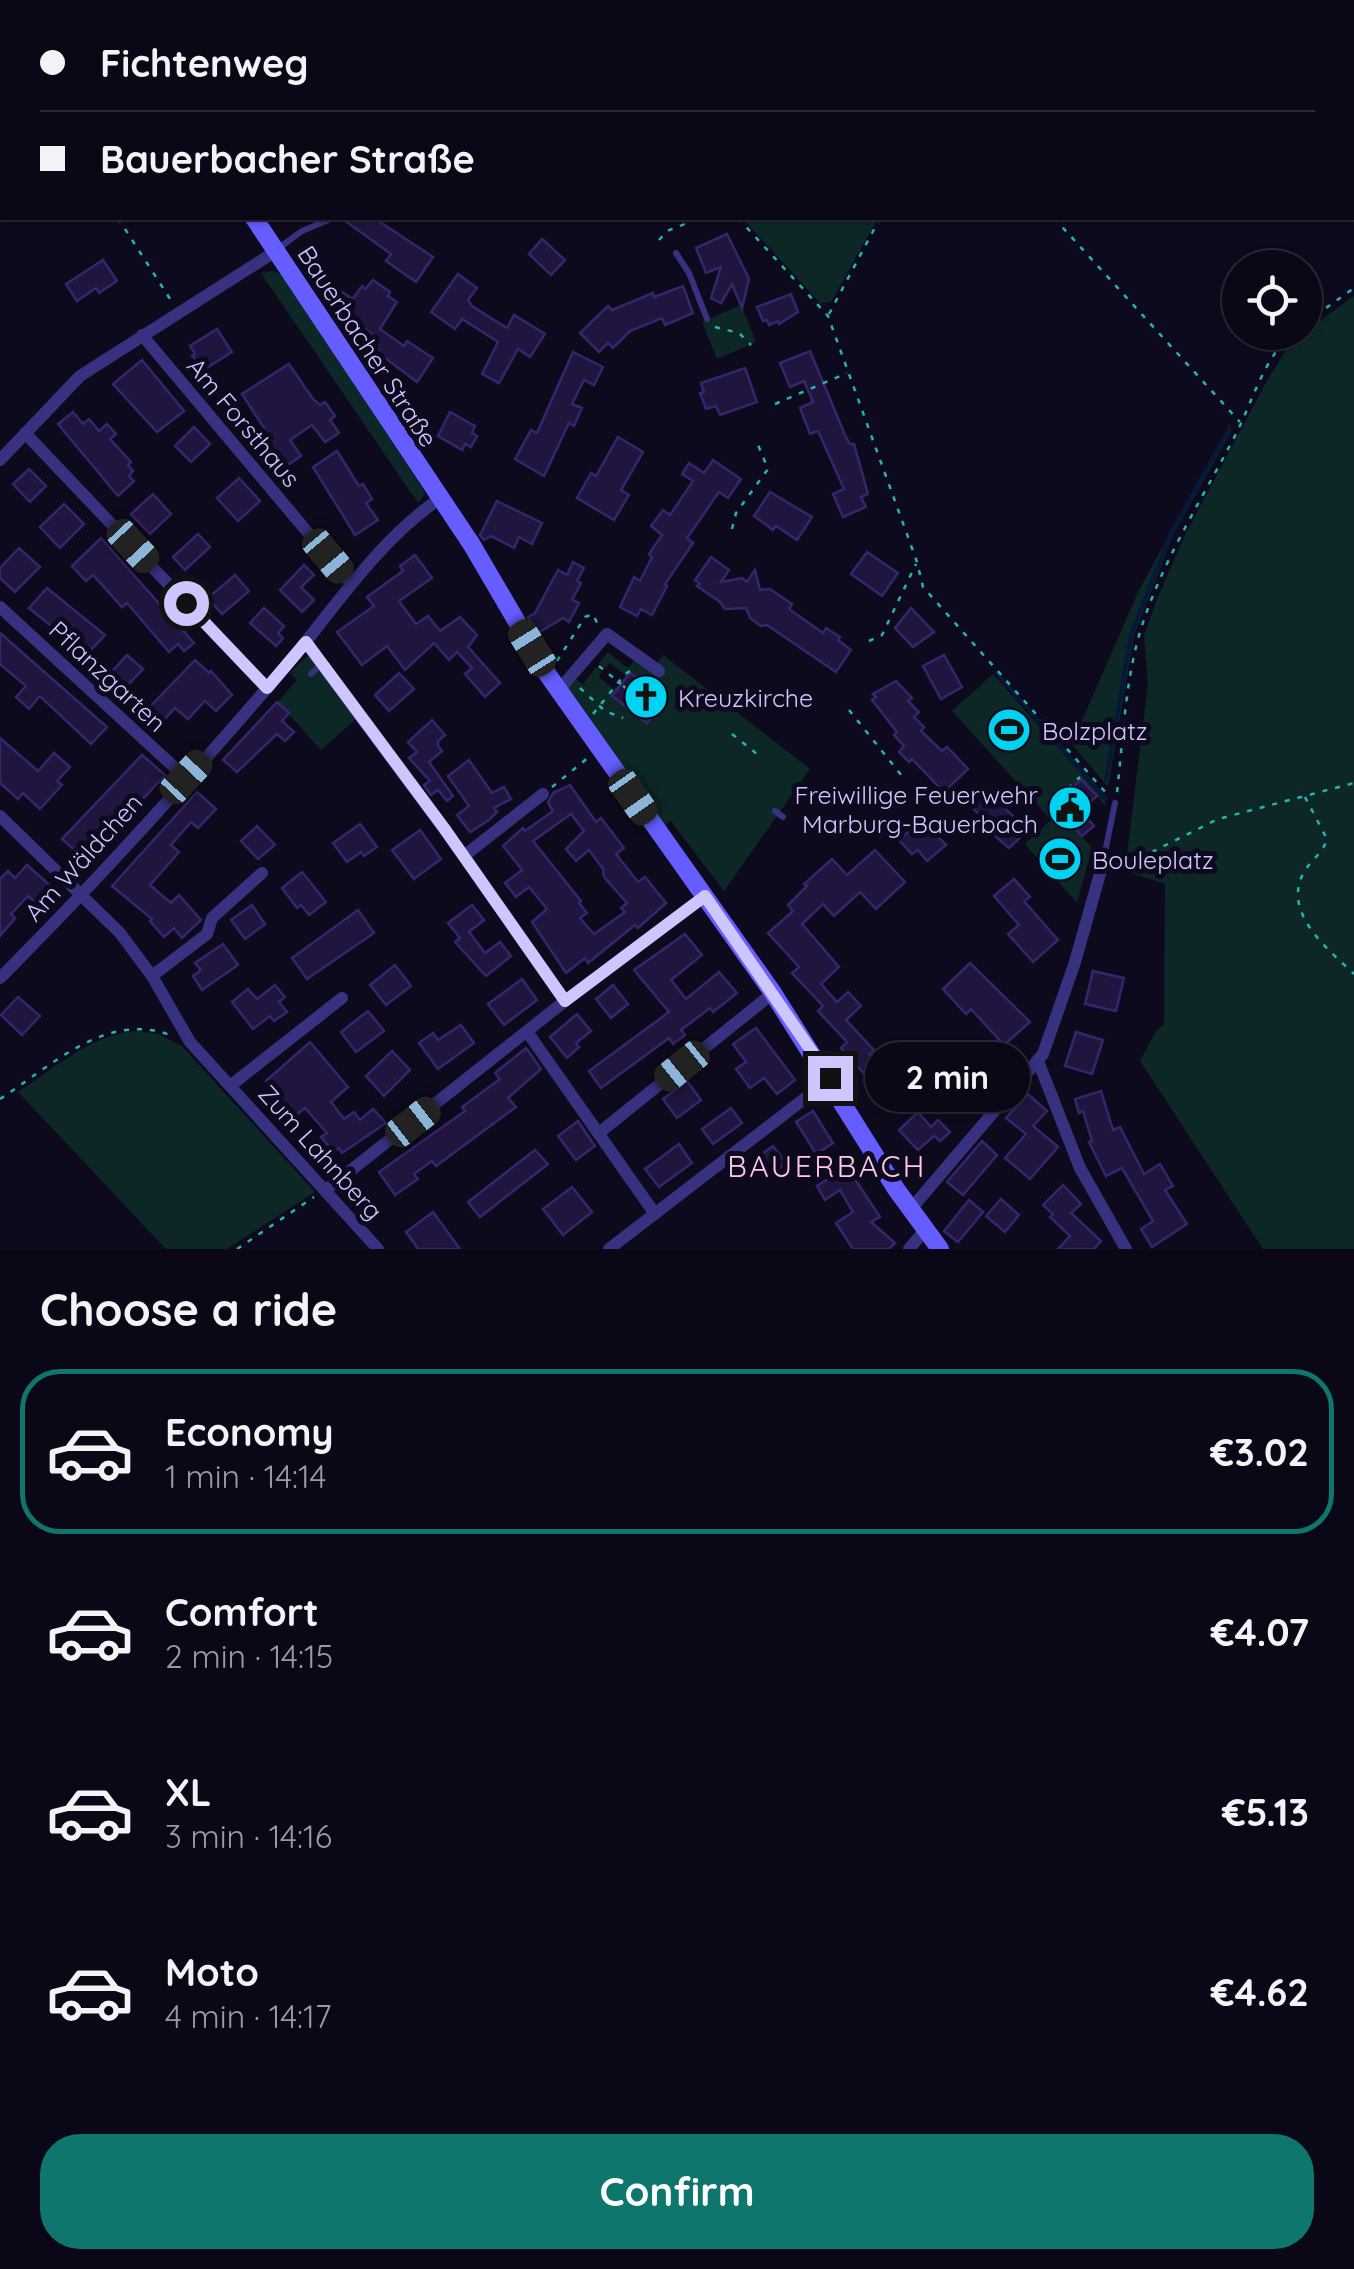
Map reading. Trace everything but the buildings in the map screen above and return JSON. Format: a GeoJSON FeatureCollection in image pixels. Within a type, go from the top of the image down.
{"type":"FeatureCollection","features":[{"type":"Feature","properties":{"kind":"street","name":"Bauerbacher Straße"},"geometry":{"type":"LineString","coordinates":[[255,220],[472,545],[493,584],[564,684]]}},
{"type":"Feature","properties":{"kind":"street"},"geometry":{"type":"LineString","coordinates":[[0,460],[80,376],[276,252]]}},
{"type":"Feature","properties":{"kind":"street","name":"Am Forsthaus"},"geometry":{"type":"LineString","coordinates":[[142,335],[351,584]]}},
{"type":"Feature","properties":{"kind":"street"},"geometry":{"type":"LineString","coordinates":[[25,433],[267,688]]}},
{"type":"Feature","properties":{"kind":"street","name":"Am Wäldchen"},"geometry":{"type":"LineString","coordinates":[[0,978],[83,895],[267,688],[387,542],[440,500]]}},
{"type":"Feature","properties":{"kind":"street","name":"Pflanzgarten"},"geometry":{"type":"LineString","coordinates":[[0,607],[186,777]]}},
{"type":"Feature","properties":{"kind":"street"},"geometry":{"type":"LineString","coordinates":[[659,672],[609,634],[601,637],[564,684],[599,749],[691,863],[705,896],[830,1078],[940,1249]]}},
{"type":"Feature","properties":{"kind":"street"},"geometry":{"type":"LineString","coordinates":[[306,642],[565,1001]]}},
{"type":"Feature","properties":{"kind":"street"},"geometry":{"type":"LineString","coordinates":[[464,856],[543,794]]}},
{"type":"Feature","properties":{"kind":"street","name":"Zum Lahnberg"},"geometry":{"type":"LineString","coordinates":[[0,816],[120,933],[152,976],[156,995],[190,1042],[378,1249]]}},
{"type":"Feature","properties":{"kind":"street"},"geometry":{"type":"LineString","coordinates":[[911,1209],[1047,1046],[1076,962],[1103,864]]}},
{"type":"Feature","properties":{"kind":"street"},"geometry":{"type":"LineString","coordinates":[[152,976],[208,934],[212,918],[262,873]]}},
{"type":"Feature","properties":{"kind":"street"},"geometry":{"type":"LineString","coordinates":[[326,1190],[705,896]]}},
{"type":"Feature","properties":{"kind":"street"},"geometry":{"type":"LineString","coordinates":[[598,1133],[773,993]]}},
{"type":"Feature","properties":{"kind":"street","name":"Zum Lahnberg"},"geometry":{"type":"LineString","coordinates":[[230,1086],[342,998]]}},
{"type":"Feature","properties":{"kind":"street"},"geometry":{"type":"LineString","coordinates":[[528,1033],[655,1214]]}},
{"type":"Feature","properties":{"kind":"street"},"geometry":{"type":"LineString","coordinates":[[1038,1061],[1080,1168],[1126,1249]]}},
{"type":"Feature","properties":{"kind":"street"},"geometry":{"type":"LineString","coordinates":[[609,1249],[830,1078]]}},
{"type":"Feature","properties":{"kind":"street"},"geometry":{"type":"LineString","coordinates":[[909,1249],[926,1228]]}},
{"type":"Feature","properties":{"kind":"lane"},"geometry":{"type":"LineString","coordinates":[[276,252],[302,231],[329,220]]}},
{"type":"Feature","properties":{"kind":"lane"},"geometry":{"type":"LineString","coordinates":[[676,253],[689,273],[708,321]]}},
{"type":"Feature","properties":{"kind":"lane"},"geometry":{"type":"LineString","coordinates":[[310,674],[322,663]]}},
{"type":"Feature","properties":{"kind":"lane"},"geometry":{"type":"LineString","coordinates":[[1103,864],[1115,804]]}},
{"type":"Feature","properties":{"kind":"lane"},"geometry":{"type":"LineString","coordinates":[[775,811],[782,817]]}},
{"type":"Feature","properties":{"kind":"path"},"geometry":{"type":"LineString","coordinates":[[119,220],[179,312]]}},
{"type":"Feature","properties":{"kind":"path"},"geometry":{"type":"LineString","coordinates":[[659,240],[666,231],[695,220]]}},
{"type":"Feature","properties":{"kind":"path"},"geometry":{"type":"LineString","coordinates":[[740,220],[828,316],[923,587],[1115,804]]}},
{"type":"Feature","properties":{"kind":"path"},"geometry":{"type":"LineString","coordinates":[[828,316],[879,220]]}},
{"type":"Feature","properties":{"kind":"path"},"geometry":{"type":"LineString","coordinates":[[1056,220],[1241,423]]}},
{"type":"Feature","properties":{"kind":"path"},"geometry":{"type":"LineString","coordinates":[[1322,312],[1354,288]]}},
{"type":"Feature","properties":{"kind":"path"},"geometry":{"type":"LineString","coordinates":[[708,321],[739,332],[751,345]]}},
{"type":"Feature","properties":{"kind":"path"},"geometry":{"type":"LineString","coordinates":[[1115,804],[1139,635],[1180,534],[1241,423],[1262,376],[1281,350]]}},
{"type":"Feature","properties":{"kind":"path"},"geometry":{"type":"LineString","coordinates":[[775,404],[849,372]]}},
{"type":"Feature","properties":{"kind":"path"},"geometry":{"type":"LineString","coordinates":[[732,529],[736,513],[768,469],[756,440]]}},
{"type":"Feature","properties":{"kind":"path"},"geometry":{"type":"LineString","coordinates":[[869,641],[882,635],[917,562]]}},
{"type":"Feature","properties":{"kind":"path"},"geometry":{"type":"LineString","coordinates":[[556,662],[581,621],[593,614]]}},
{"type":"Feature","properties":{"kind":"path"},"geometry":{"type":"LineString","coordinates":[[586,656],[633,693]]}},
{"type":"Feature","properties":{"kind":"path"},"geometry":{"type":"LineString","coordinates":[[584,726],[628,671],[639,670],[646,662]]}},
{"type":"Feature","properties":{"kind":"path"},"geometry":{"type":"LineString","coordinates":[[564,684],[623,718]]}},
{"type":"Feature","properties":{"kind":"path"},"geometry":{"type":"LineString","coordinates":[[849,710],[906,782]]}},
{"type":"Feature","properties":{"kind":"path"},"geometry":{"type":"LineString","coordinates":[[732,734],[762,758]]}},
{"type":"Feature","properties":{"kind":"path"},"geometry":{"type":"LineString","coordinates":[[543,794],[599,749]]}},
{"type":"Feature","properties":{"kind":"path"},"geometry":{"type":"LineString","coordinates":[[1058,797],[1080,777]]}},
{"type":"Feature","properties":{"kind":"path"},"geometry":{"type":"LineString","coordinates":[[1103,864],[1126,865],[1218,819],[1354,783]]}},
{"type":"Feature","properties":{"kind":"path"},"geometry":{"type":"LineString","coordinates":[[1305,796],[1327,839],[1302,877],[1304,919],[1316,937],[1354,974]]}},
{"type":"Feature","properties":{"kind":"path"},"geometry":{"type":"LineString","coordinates":[[0,1099],[110,1031],[150,1029],[190,1042]]}},
{"type":"Feature","properties":{"kind":"path"},"geometry":{"type":"LineString","coordinates":[[236,1249],[326,1190]]}},
{"type":"Feature","properties":{"kind":"green space"},"geometry":{"type":"Polygon","coordinates":[[[744,220],[877,220],[831,302],[820,303],[744,220]]]}},
{"type":"Feature","properties":{"kind":"green space"},"geometry":{"type":"Polygon","coordinates":[[[273,271],[284,276],[422,488],[425,494],[418,503],[261,273],[273,271]]]}},
{"type":"Feature","properties":{"kind":"green space"},"geometry":{"type":"Polygon","coordinates":[[[1354,296],[1354,1249],[1263,1249],[1140,1061],[1164,1024],[1165,884],[1125,871],[1148,684],[1144,636],[1157,599],[1185,535],[1268,379],[1286,350],[1322,350],[1322,319],[1354,296]]]}},
{"type":"Feature","properties":{"kind":"green space"},"geometry":{"type":"Polygon","coordinates":[[[741,305],[756,342],[717,359],[702,322],[741,305]]]}},
{"type":"Feature","properties":{"kind":"green space"},"geometry":{"type":"Polygon","coordinates":[[[1230,424],[1231,432],[1174,533],[1134,635],[1108,787],[1072,744],[1138,592],[1230,424]]]}},
{"type":"Feature","properties":{"kind":"green space"},"geometry":{"type":"Polygon","coordinates":[[[608,652],[628,668],[635,660],[657,663],[663,655],[810,769],[724,891],[670,820],[664,827],[569,694],[568,687],[574,678],[583,684],[596,667],[602,672],[599,677],[613,689],[619,685],[612,696],[647,722],[664,699],[629,672],[621,681],[625,675],[610,663],[605,668],[599,663],[608,652]]]}},
{"type":"Feature","properties":{"kind":"green space"},"geometry":{"type":"Polygon","coordinates":[[[308,655],[356,719],[321,750],[278,702],[297,680],[290,673],[308,655]]]}},
{"type":"Feature","properties":{"kind":"green space"},"geometry":{"type":"Polygon","coordinates":[[[993,674],[1106,802],[1105,805],[1081,778],[1053,805],[1092,848],[1077,903],[1025,844],[1051,820],[952,711],[993,674]]]}},
{"type":"Feature","properties":{"kind":"green space"},"geometry":{"type":"Polygon","coordinates":[[[139,1031],[158,1034],[182,1046],[315,1192],[227,1249],[166,1249],[18,1092],[90,1045],[139,1031]]]}},
{"type":"Feature","properties":{"kind":"waterway"},"geometry":{"type":"LineString","coordinates":[[1106,780],[1131,635],[1171,533],[1228,431]]}},
{"type":"Feature","properties":{"kind":"waterway"},"geometry":{"type":"LineString","coordinates":[[996,672],[1106,799]]}},
{"type":"Feature","properties":{"kind":"place","name":"Kreuzkirche"},"geometry":{"type":"Point","coordinates":[646,697]}},
{"type":"Feature","properties":{"kind":"place","name":"Bolzplatz"},"geometry":{"type":"Point","coordinates":[1009,730]}},
{"type":"Feature","properties":{"kind":"place","name":"Freiwillige Feuerwehr Marburg-Bauerbach"},"geometry":{"type":"Point","coordinates":[1070,808]}},
{"type":"Feature","properties":{"kind":"place","name":"Bouleplatz"},"geometry":{"type":"Point","coordinates":[1060,859]}},
{"type":"Feature","properties":{"kind":"district","name":"BAUERBACH"},"geometry":{"type":"Point","coordinates":[827,1166]}},
{"type":"Feature","properties":{"kind":"route"},"geometry":{"type":"LineString","coordinates":[[186,603],[267,688],[306,642],[444,828],[565,1001],[705,896],[830,1078]]}}]}
